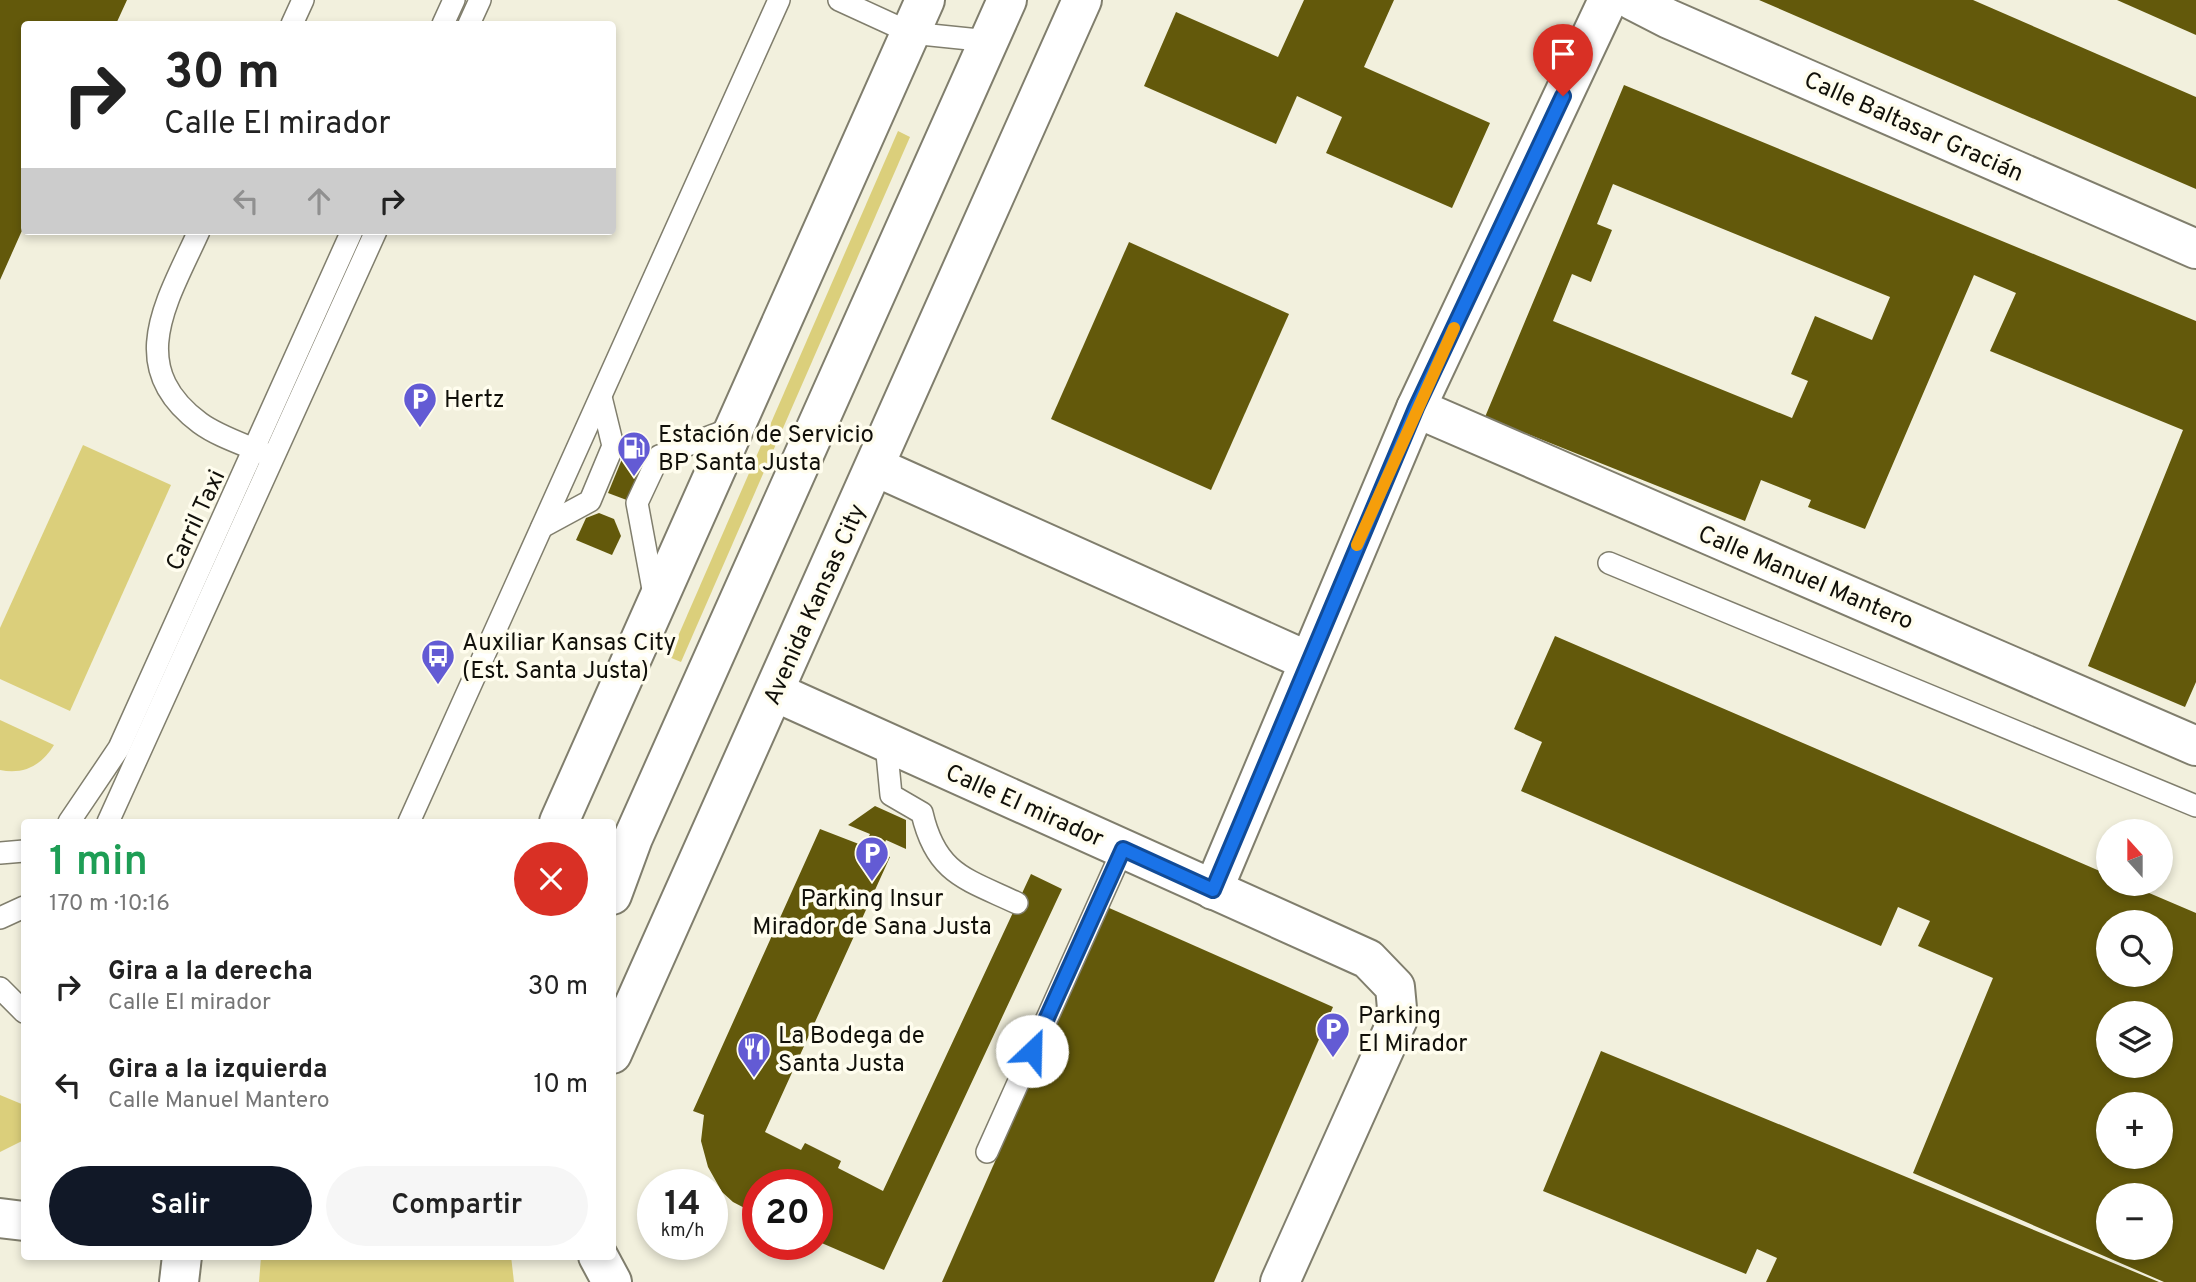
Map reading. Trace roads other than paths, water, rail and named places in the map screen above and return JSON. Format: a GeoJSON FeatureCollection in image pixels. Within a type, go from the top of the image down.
{"type":"FeatureCollection","features":[{"type":"Feature","properties":{"kind":"street"},"geometry":{"type":"LineString","coordinates":[[616,884],[633,838],[1007,0]]}},
{"type":"Feature","properties":{"kind":"street","name":"Avenida Kansas City"},"geometry":{"type":"LineString","coordinates":[[616,1045],[1082,0]]}},
{"type":"Feature","properties":{"kind":"street"},"geometry":{"type":"LineString","coordinates":[[1213,890],[1416,408],[1608,0]]}},
{"type":"Feature","properties":{"kind":"street","name":"Calle Baltasar Gracián"},"geometry":{"type":"LineString","coordinates":[[1632,0],[1669,19],[2196,249]]}},
{"type":"Feature","properties":{"kind":"street"},"geometry":{"type":"LineString","coordinates":[[560,819],[918,17]]}},
{"type":"Feature","properties":{"kind":"street","name":"Calle Manuel Mantero"},"geometry":{"type":"LineString","coordinates":[[1416,408],[2196,746]]}},
{"type":"Feature","properties":{"kind":"street"},"geometry":{"type":"LineString","coordinates":[[876,467],[1308,661]]}},
{"type":"Feature","properties":{"kind":"street","name":"Calle El mirador"},"geometry":{"type":"LineString","coordinates":[[775,692],[1368,960],[1395,987],[1398,1019],[1280,1282]]}},
{"type":"Feature","properties":{"kind":"street"},"geometry":{"type":"LineString","coordinates":[[0,1219],[21,1221]]}},
{"type":"Feature","properties":{"kind":"street"},"geometry":{"type":"LineString","coordinates":[[179,1282],[182,1260]]}},
{"type":"Feature","properties":{"kind":"street"},"geometry":{"type":"LineString","coordinates":[[591,1260],[593,1282]]}},
{"type":"Feature","properties":{"kind":"street"},"geometry":{"type":"LineString","coordinates":[[600,1260],[612,1282]]}},
{"type":"Feature","properties":{"kind":"lane"},"geometry":{"type":"LineString","coordinates":[[293,21],[303,0]]}},
{"type":"Feature","properties":{"kind":"lane"},"geometry":{"type":"LineString","coordinates":[[444,21],[454,0]]}},
{"type":"Feature","properties":{"kind":"lane"},"geometry":{"type":"LineString","coordinates":[[470,21],[480,0]]}},
{"type":"Feature","properties":{"kind":"lane"},"geometry":{"type":"LineString","coordinates":[[410,819],[779,0]]}},
{"type":"Feature","properties":{"kind":"lane"},"geometry":{"type":"LineString","coordinates":[[839,0],[918,17],[989,41]]}},
{"type":"Feature","properties":{"kind":"lane"},"geometry":{"type":"LineString","coordinates":[[197,235],[160,318],[155,356],[170,396],[201,424],[265,454]]}},
{"type":"Feature","properties":{"kind":"lane","name":"Carril Taxi"},"geometry":{"type":"LineString","coordinates":[[71,819],[119,748],[265,454],[350,235]]}},
{"type":"Feature","properties":{"kind":"lane"},"geometry":{"type":"LineString","coordinates":[[109,819],[265,454],[374,235]]}},
{"type":"Feature","properties":{"kind":"lane"},"geometry":{"type":"LineString","coordinates":[[542,527],[590,500],[613,446],[601,397]]}},
{"type":"Feature","properties":{"kind":"lane"},"geometry":{"type":"LineString","coordinates":[[656,606],[637,503],[642,491],[659,456],[735,427]]}},
{"type":"Feature","properties":{"kind":"lane"},"geometry":{"type":"LineString","coordinates":[[1609,562],[2196,806]]}},
{"type":"Feature","properties":{"kind":"lane"},"geometry":{"type":"LineString","coordinates":[[886,743],[891,795],[922,813],[928,839],[941,861],[963,877],[1017,903]]}},
{"type":"Feature","properties":{"kind":"lane"},"geometry":{"type":"LineString","coordinates":[[987,1152],[1123,849]]}},
{"type":"Feature","properties":{"kind":"lane"},"geometry":{"type":"LineString","coordinates":[[0,853],[21,851]]}},
{"type":"Feature","properties":{"kind":"lane"},"geometry":{"type":"LineString","coordinates":[[0,918],[21,908]]}},
{"type":"Feature","properties":{"kind":"lane"},"geometry":{"type":"LineString","coordinates":[[0,988],[21,1009]]}},
{"type":"Feature","properties":{"kind":"place","name":"Hertz"},"geometry":{"type":"Point","coordinates":[420,429]}},
{"type":"Feature","properties":{"kind":"place","name":"Estación de Servicio BP Santa Justa"},"geometry":{"type":"Point","coordinates":[634,478]}},
{"type":"Feature","properties":{"kind":"place","name":"Auxiliar Kansas City (Est. Santa Justa)"},"geometry":{"type":"Point","coordinates":[438,686]}},
{"type":"Feature","properties":{"kind":"place","name":"Parking Insur Mirador de Sana Justa"},"geometry":{"type":"Point","coordinates":[872,883]}},
{"type":"Feature","properties":{"kind":"place","name":"Parking El Mirador"},"geometry":{"type":"Point","coordinates":[1333,1059]}},
{"type":"Feature","properties":{"kind":"place","name":"La Bodega de Santa Justa"},"geometry":{"type":"Point","coordinates":[754,1079]}}]}
